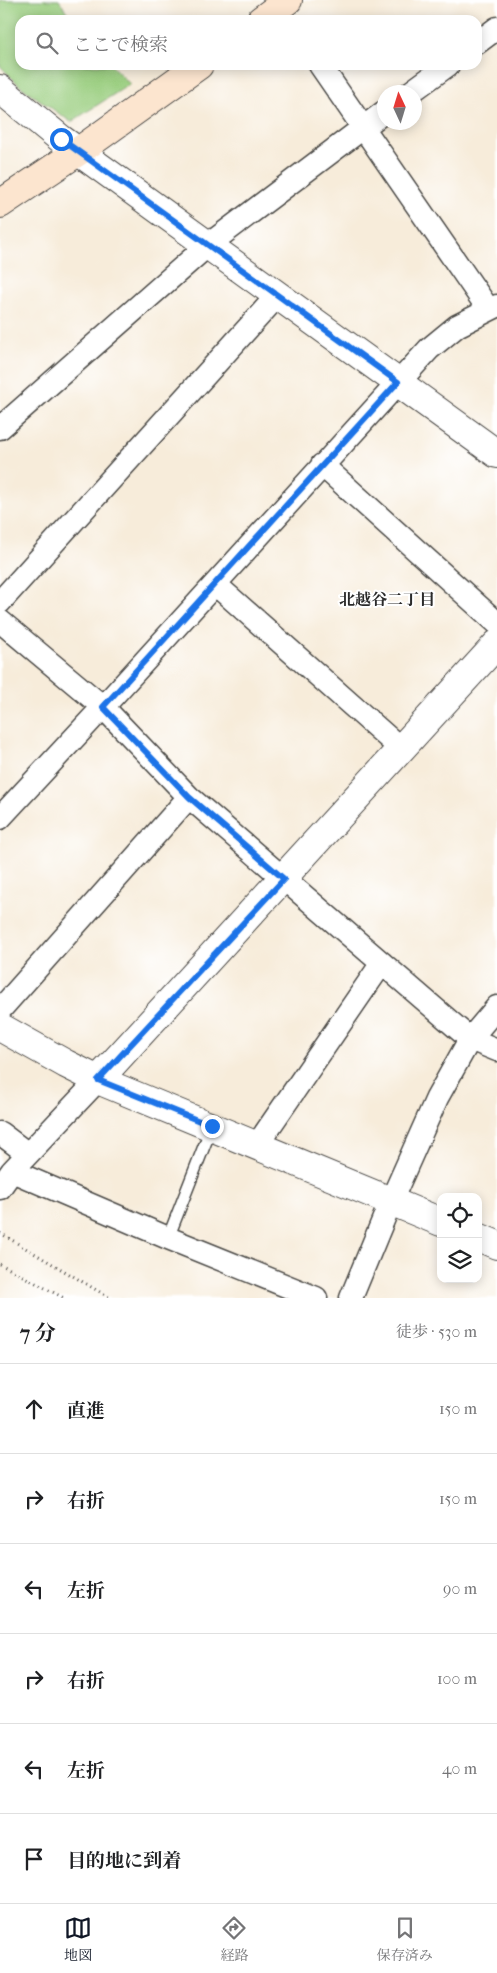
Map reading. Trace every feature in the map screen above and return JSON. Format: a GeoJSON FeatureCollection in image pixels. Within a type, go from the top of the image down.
{"type":"FeatureCollection","features":[{"type":"Feature","properties":{"kind":"main road"},"geometry":{"type":"LineString","coordinates":[[0,204],[80,151],[192,70]]}},
{"type":"Feature","properties":{"kind":"street"},"geometry":{"type":"LineString","coordinates":[[482,39],[497,28]]}},
{"type":"Feature","properties":{"kind":"street"},"geometry":{"type":"LineString","coordinates":[[0,818],[429,349],[458,326],[493,308],[323,70]]}},
{"type":"Feature","properties":{"kind":"street"},"geometry":{"type":"LineString","coordinates":[[421,85],[441,70]]}},
{"type":"Feature","properties":{"kind":"street"},"geometry":{"type":"LineString","coordinates":[[0,89],[61,139],[497,454]]}},
{"type":"Feature","properties":{"kind":"street"},"geometry":{"type":"LineString","coordinates":[[0,428],[208,245],[377,117]]}},
{"type":"Feature","properties":{"kind":"street"},"geometry":{"type":"LineString","coordinates":[[0,602],[278,296]]}},
{"type":"Feature","properties":{"kind":"street"},"geometry":{"type":"LineString","coordinates":[[322,465],[497,623]]}},
{"type":"Feature","properties":{"kind":"street"},"geometry":{"type":"LineString","coordinates":[[215,584],[401,749]]}},
{"type":"Feature","properties":{"kind":"street"},"geometry":{"type":"LineString","coordinates":[[0,621],[103,707],[189,797],[470,1039],[497,1050]]}},
{"type":"Feature","properties":{"kind":"street"},"geometry":{"type":"LineString","coordinates":[[316,1298],[168,1238],[6,1180],[284,879],[497,644]]}},
{"type":"Feature","properties":{"kind":"street"},"geometry":{"type":"LineString","coordinates":[[0,1010],[189,797]]}},
{"type":"Feature","properties":{"kind":"street"},"geometry":{"type":"LineString","coordinates":[[257,1145],[382,963]]}},
{"type":"Feature","properties":{"kind":"street"},"geometry":{"type":"LineString","coordinates":[[350,1298],[437,1098],[470,1039],[497,1008]]}},
{"type":"Feature","properties":{"kind":"street"},"geometry":{"type":"LineString","coordinates":[[0,1027],[98,1080],[437,1220]]}},
{"type":"Feature","properties":{"kind":"street"},"geometry":{"type":"LineString","coordinates":[[0,1133],[28,1154]]}},
{"type":"Feature","properties":{"kind":"street"},"geometry":{"type":"LineString","coordinates":[[480,1238],[497,1245]]}},
{"type":"Feature","properties":{"kind":"lane"},"geometry":{"type":"LineString","coordinates":[[168,1238],[212,1126]]}},
{"type":"Feature","properties":{"kind":"path"},"geometry":{"type":"LineString","coordinates":[[0,1233],[110,1298]]}},
{"type":"Feature","properties":{"kind":"path"},"geometry":{"type":"LineString","coordinates":[[0,1264],[64,1298]]}},
{"type":"Feature","properties":{"kind":"green space"},"geometry":{"type":"Polygon","coordinates":[[[0,0],[59,0],[69,15],[15,15],[15,70],[116,70],[130,84],[71,122],[20,86],[0,66],[0,0]]]}},
{"type":"Feature","properties":{"kind":"district","name":"北越谷二丁目"},"geometry":{"type":"Point","coordinates":[387,599]}},
{"type":"Feature","properties":{"kind":"route"},"geometry":{"type":"LineString","coordinates":[[61,139],[398,382],[103,707],[189,797],[284,879],[98,1080],[212,1126]]}}]}
